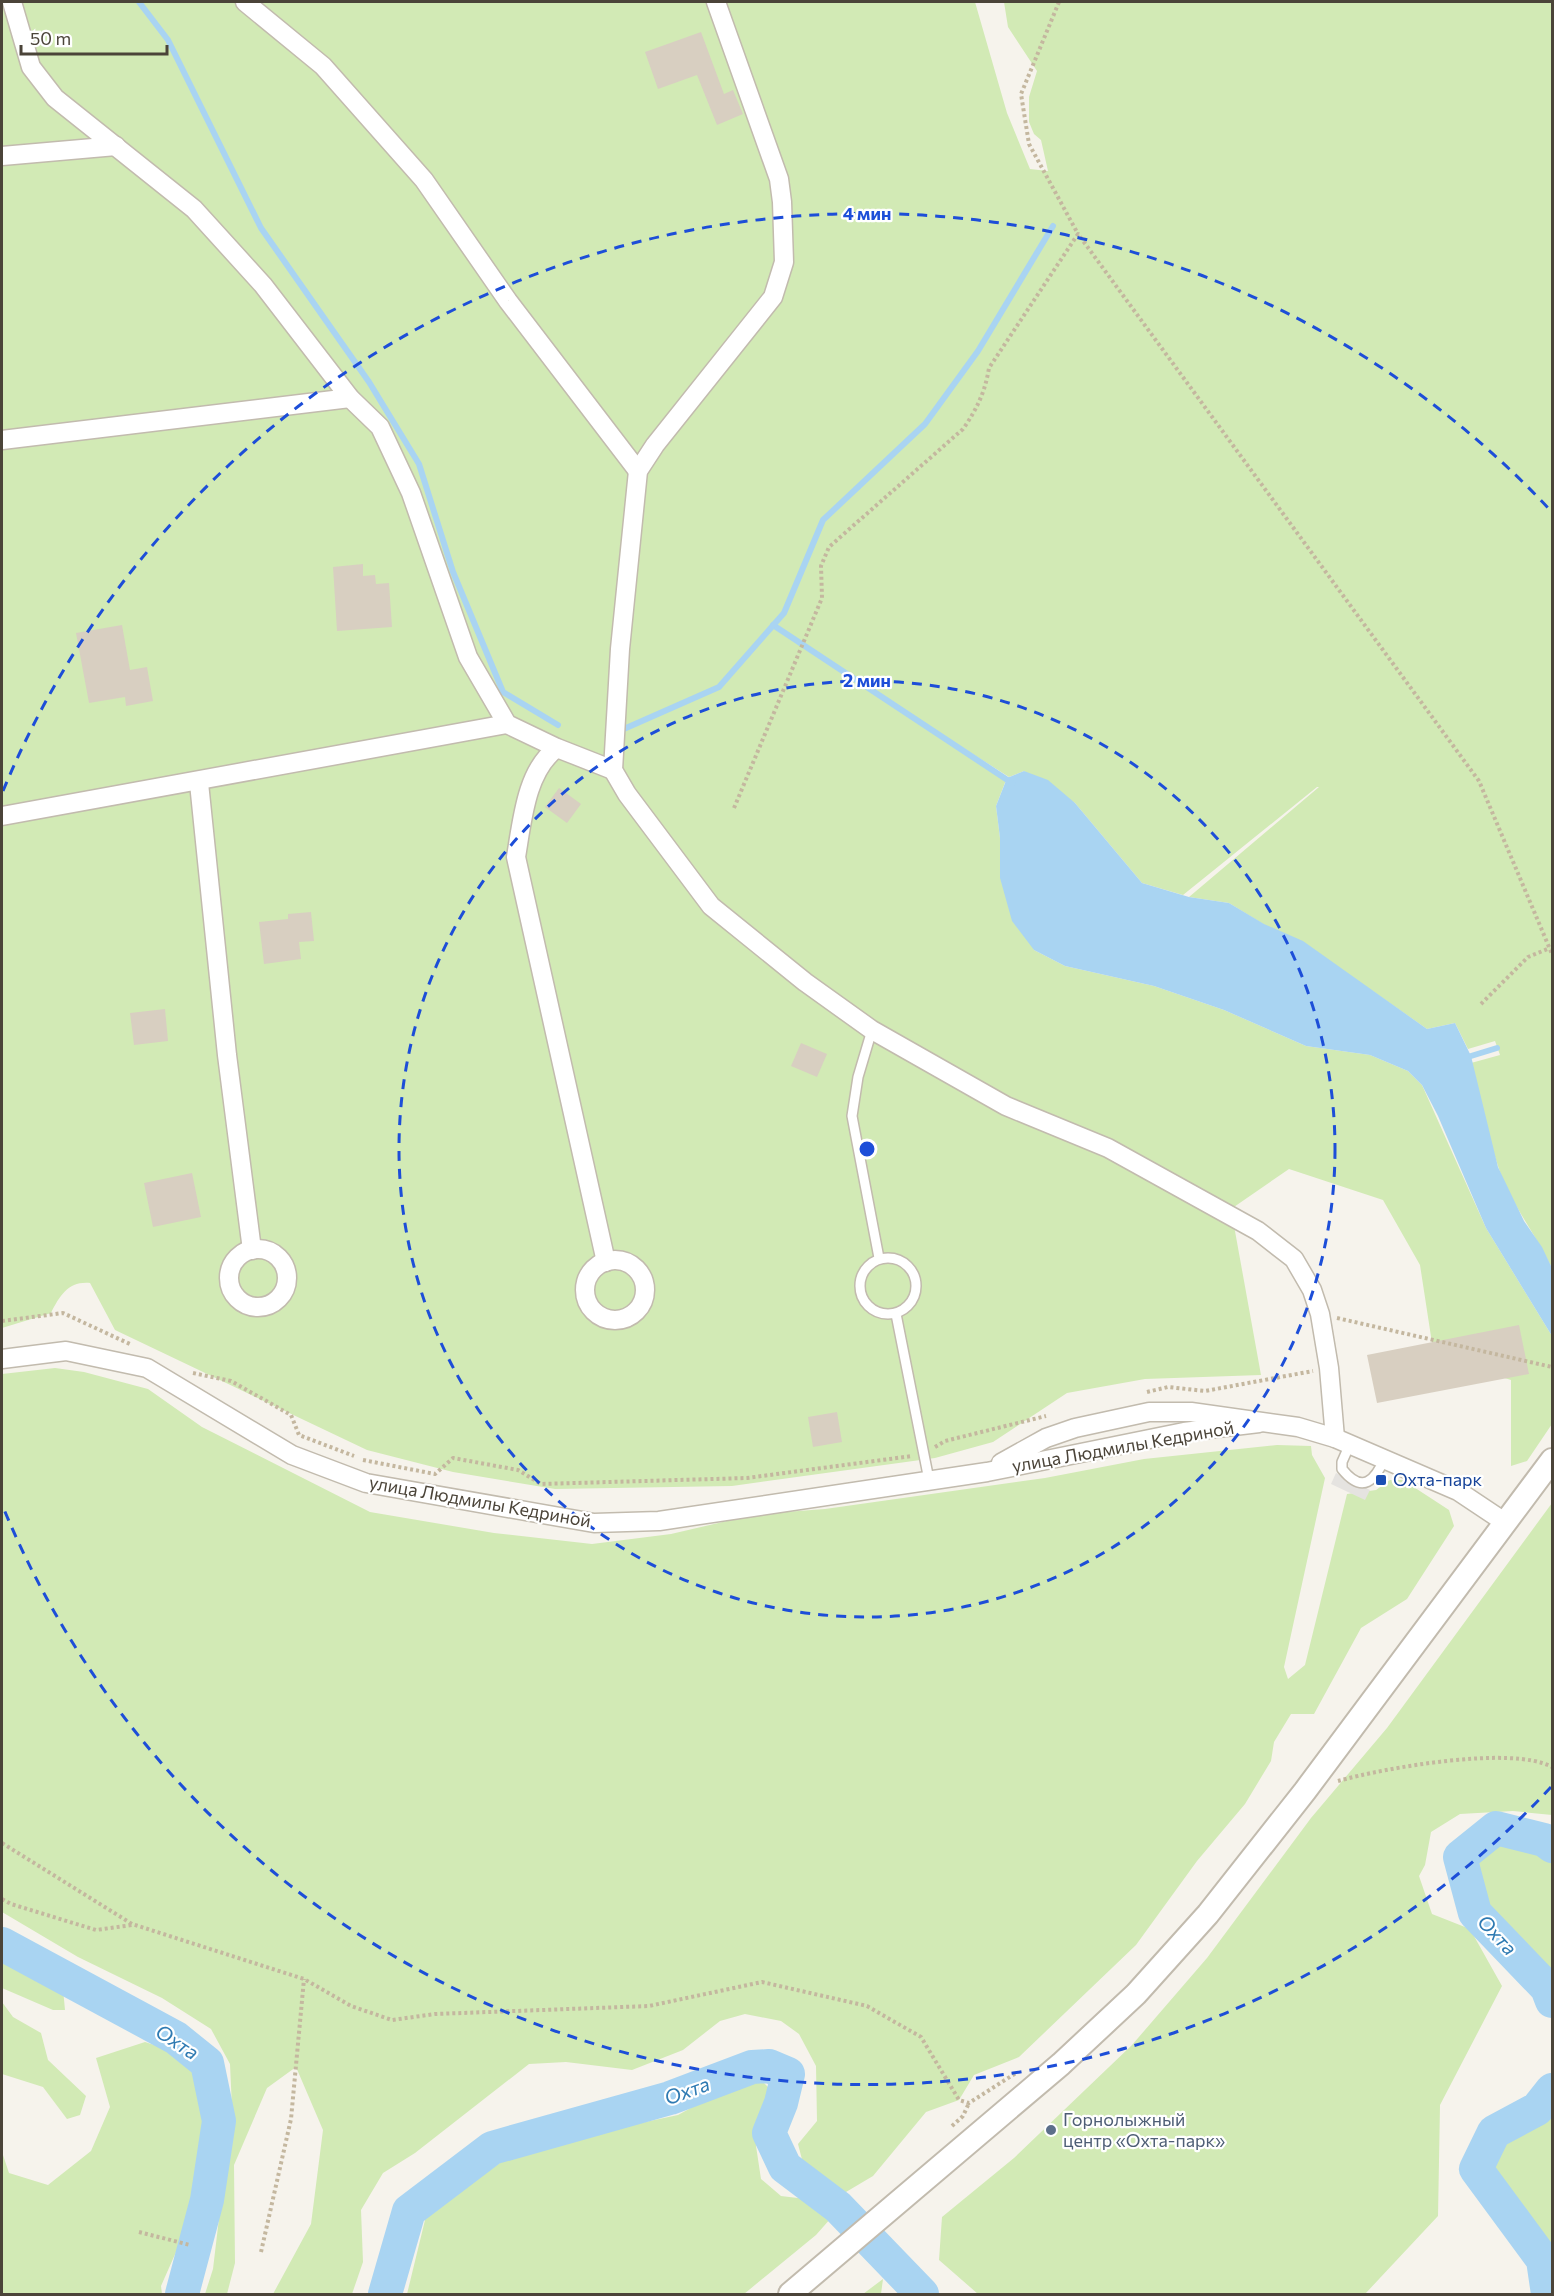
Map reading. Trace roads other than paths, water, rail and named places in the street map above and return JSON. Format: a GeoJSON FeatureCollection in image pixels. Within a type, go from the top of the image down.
{"type":"FeatureCollection","features":[{"type":"Feature","properties":{"kind":"street"},"geometry":{"type":"LineString","coordinates":[[12,2],[31,67],[55,98],[194,209],[263,285],[350,398],[380,427],[411,493],[468,657],[507,724],[557,748],[613,770]]}},
{"type":"Feature","properties":{"kind":"street"},"geometry":{"type":"LineString","coordinates":[[245,2],[323,66],[424,180],[508,301],[638,471]]}},
{"type":"Feature","properties":{"kind":"street"},"geometry":{"type":"LineString","coordinates":[[716,2],[779,179],[784,262],[773,297],[655,445],[638,471],[620,649],[613,770],[627,794],[711,906],[805,982],[872,1030],[1006,1106],[1108,1148],[1258,1231],[1294,1259],[1312,1290],[1320,1314],[1342,1441]]}},
{"type":"Feature","properties":{"kind":"street"},"geometry":{"type":"LineString","coordinates":[[2,156],[116,146]]}},
{"type":"Feature","properties":{"kind":"street"},"geometry":{"type":"LineString","coordinates":[[2,440],[350,398]]}},
{"type":"Feature","properties":{"kind":"street"},"geometry":{"type":"LineString","coordinates":[[2,816],[199,783],[507,724]]}},
{"type":"Feature","properties":{"kind":"street"},"geometry":{"type":"LineString","coordinates":[[557,748],[545,757],[534,780],[524,812],[516,857],[606,1262]]}},
{"type":"Feature","properties":{"kind":"street"},"geometry":{"type":"LineString","coordinates":[[199,783],[227,1055],[252,1250]]}},
{"type":"Feature","properties":{"kind":"street","name":"улица Людмилы Кедриной"},"geometry":{"type":"LineString","coordinates":[[2,1359],[66,1352],[147,1368],[292,1455],[366,1483],[594,1523],[658,1521],[987,1472],[1184,1432],[1259,1423]]}},
{"type":"Feature","properties":{"kind":"street","name":"улица Людмилы Кедриной"},"geometry":{"type":"LineString","coordinates":[[987,1472],[1046,1438],[1075,1428],[1149,1412],[1191,1412],[1298,1427],[1342,1441],[1458,1491],[1506,1522]]}},
{"type":"Feature","properties":{"kind":"street"},"geometry":{"type":"LineString","coordinates":[[790,2295],[1061,2064],[1136,1994],[1200,1923],[1390,1680],[1552,1460]]}},
{"type":"Feature","properties":{"kind":"lane"},"geometry":{"type":"LineString","coordinates":[[872,1030],[858,1077],[852,1116],[879,1258]]}},
{"type":"Feature","properties":{"kind":"lane"},"geometry":{"type":"LineString","coordinates":[[879,1258],[897,1259],[911,1269],[914,1278],[916,1286],[911,1304],[896,1314],[878,1313],[864,1302],[858,1285],[864,1269],[879,1258]]}},
{"type":"Feature","properties":{"kind":"lane"},"geometry":{"type":"LineString","coordinates":[[896,1314],[929,1480]]}},
{"type":"Feature","properties":{"kind":"lane"},"geometry":{"type":"LineString","coordinates":[[1342,1441],[1342,1469],[1346,1475],[1362,1482],[1370,1482],[1376,1478],[1385,1458]]}},
{"type":"Feature","properties":{"kind":"water"},"geometry":{"type":"Polygon","coordinates":[[[1024,771],[1048,780],[1075,803],[1142,883],[1189,897],[1229,903],[1264,924],[1303,941],[1427,1029],[1455,1023],[1471,1056],[1498,1167],[1524,1221],[1542,1247],[1552,1268],[1552,1336],[1486,1228],[1438,1116],[1422,1085],[1408,1071],[1370,1055],[1306,1046],[1224,1010],[1154,986],[1065,966],[1034,950],[1012,921],[1000,878],[1000,838],[996,806],[1007,778],[1024,771]]]}},
{"type":"Feature","properties":{"kind":"waterway"},"geometry":{"type":"LineString","coordinates":[[139,2],[168,40],[261,228],[369,382],[419,464],[453,572],[503,692],[558,725]]}},
{"type":"Feature","properties":{"kind":"waterway"},"geometry":{"type":"LineString","coordinates":[[617,732],[719,687],[784,613],[823,520],[925,424],[978,351],[1053,226]]}},
{"type":"Feature","properties":{"kind":"waterway"},"geometry":{"type":"LineString","coordinates":[[773,625],[1012,783]]}},
{"type":"Feature","properties":{"kind":"waterway"},"geometry":{"type":"LineString","coordinates":[[1471,1056],[1497,1048]]}},
{"type":"Feature","properties":{"kind":"waterway","name":"Охта"},"geometry":{"type":"LineString","coordinates":[[1552,1846],[1544,1840],[1496,1828],[1460,1857],[1475,1913],[1547,1988],[1552,2001]]}},
{"type":"Feature","properties":{"kind":"waterway","name":"Охта"},"geometry":{"type":"LineString","coordinates":[[2,1944],[176,2038],[207,2063],[219,2121],[207,2200],[182,2294]]}},
{"type":"Feature","properties":{"kind":"waterway","name":"Охта"},"geometry":{"type":"LineString","coordinates":[[385,2294],[409,2211],[492,2148],[670,2098],[752,2067],[769,2066],[788,2074],[781,2103],[769,2133],[785,2167],[838,2207],[922,2294]]}},
{"type":"Feature","properties":{"kind":"waterway","name":"Охта"},"geometry":{"type":"LineString","coordinates":[[1548,2294],[1543,2260],[1476,2169],[1494,2132],[1537,2109],[1552,2090]]}},
{"type":"Feature","properties":{"kind":"place","name":"Охта-парк"},"geometry":{"type":"Point","coordinates":[1381,1480]}},
{"type":"Feature","properties":{"kind":"place","name":"Горнолыжный центр «Охта-парк»"},"geometry":{"type":"Point","coordinates":[1051,2130]}}]}
